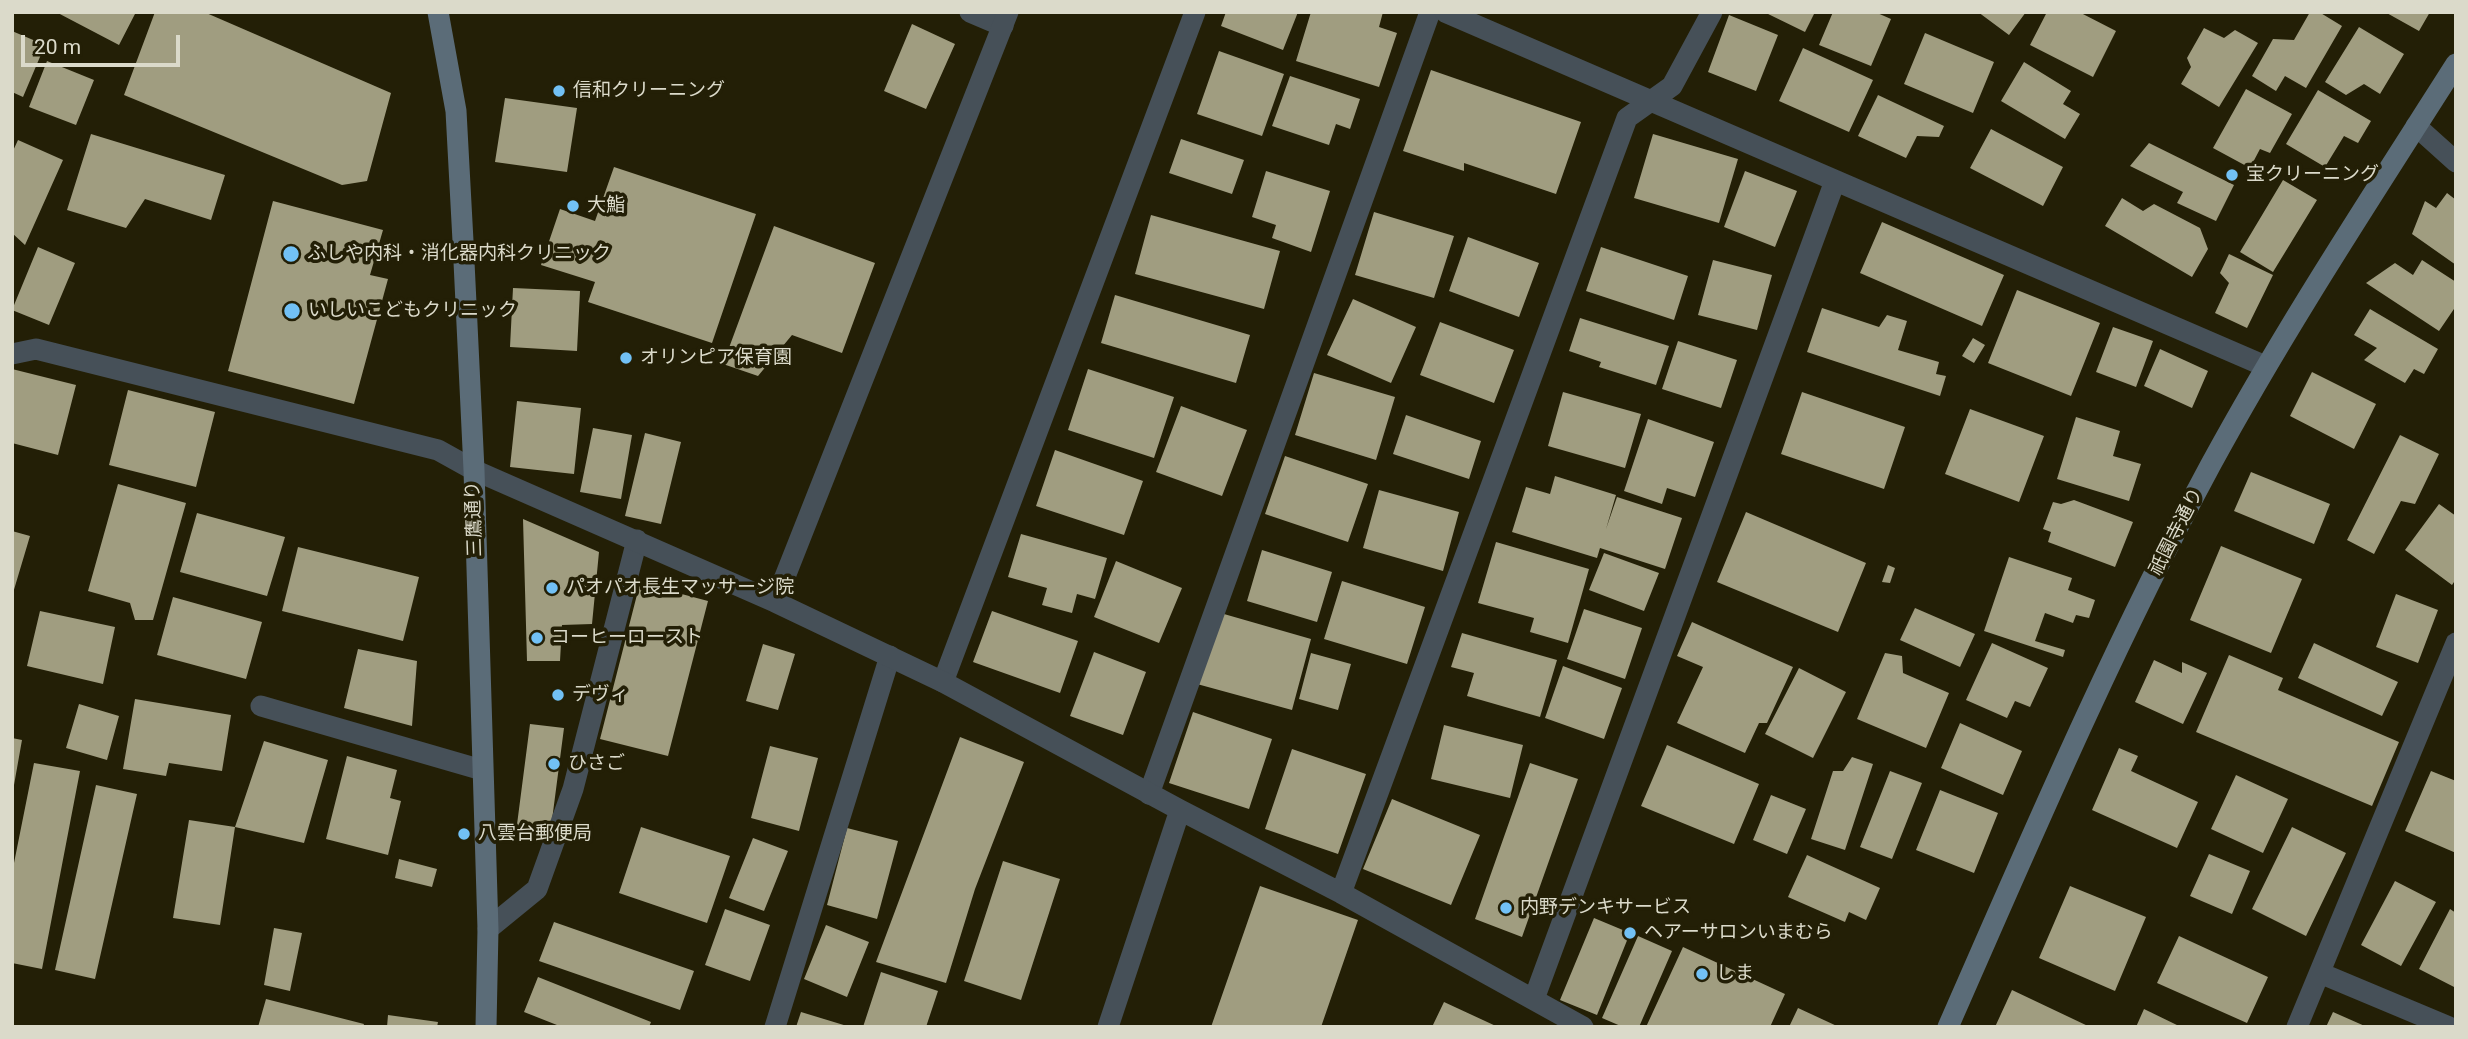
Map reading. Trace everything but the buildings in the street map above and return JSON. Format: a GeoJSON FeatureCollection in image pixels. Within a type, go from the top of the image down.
{"type":"FeatureCollection","features":[{"type":"Feature","properties":{"kind":"street","name":"三鷹通り"},"geometry":{"type":"LineString","coordinates":[[438,12],[456,111],[474,470],[488,929],[486,1027]]}},
{"type":"Feature","properties":{"kind":"street"},"geometry":{"type":"LineString","coordinates":[[775,602],[1005,19],[970,12]]}},
{"type":"Feature","properties":{"kind":"street"},"geometry":{"type":"LineString","coordinates":[[943,682],[1195,12]]}},
{"type":"Feature","properties":{"kind":"street"},"geometry":{"type":"LineString","coordinates":[[1149,794],[1430,12]]}},
{"type":"Feature","properties":{"kind":"street"},"geometry":{"type":"LineString","coordinates":[[1445,12],[2266,366]]}},
{"type":"Feature","properties":{"kind":"street"},"geometry":{"type":"LineString","coordinates":[[1341,894],[1627,118],[1672,86],[1712,12]]}},
{"type":"Feature","properties":{"kind":"street","name":"祇園寺通り"},"geometry":{"type":"LineString","coordinates":[[1948,1027],[2102,679],[2209,468],[2266,366],[2456,64]]}},
{"type":"Feature","properties":{"kind":"street"},"geometry":{"type":"LineString","coordinates":[[2416,126],[2456,162]]}},
{"type":"Feature","properties":{"kind":"street"},"geometry":{"type":"LineString","coordinates":[[1534,999],[1835,181]]}},
{"type":"Feature","properties":{"kind":"street"},"geometry":{"type":"LineString","coordinates":[[12,354],[36,349],[438,450],[474,470],[775,602],[943,682],[1341,894],[1583,1027]]}},
{"type":"Feature","properties":{"kind":"street"},"geometry":{"type":"LineString","coordinates":[[488,929],[537,889],[573,789],[637,540]]}},
{"type":"Feature","properties":{"kind":"street"},"geometry":{"type":"LineString","coordinates":[[2297,1027],[2456,643]]}},
{"type":"Feature","properties":{"kind":"street"},"geometry":{"type":"LineString","coordinates":[[775,1027],[890,656]]}},
{"type":"Feature","properties":{"kind":"street"},"geometry":{"type":"LineString","coordinates":[[261,706],[482,770]]}},
{"type":"Feature","properties":{"kind":"street"},"geometry":{"type":"LineString","coordinates":[[1108,1027],[1180,810]]}},
{"type":"Feature","properties":{"kind":"street"},"geometry":{"type":"LineString","coordinates":[[2320,973],[2449,1027]]}},
{"type":"Feature","properties":{"kind":"place","name":"信和クリーニング"},"geometry":{"type":"Point","coordinates":[559,91]}},
{"type":"Feature","properties":{"kind":"place","name":"宝クリーニング"},"geometry":{"type":"Point","coordinates":[2232,175]}},
{"type":"Feature","properties":{"kind":"place","name":"大鮨"},"geometry":{"type":"Point","coordinates":[573,206]}},
{"type":"Feature","properties":{"kind":"place","name":"ふしや内科・消化器内科クリニック"},"geometry":{"type":"Point","coordinates":[291,254]}},
{"type":"Feature","properties":{"kind":"place","name":"いしいこどもクリニック"},"geometry":{"type":"Point","coordinates":[292,311]}},
{"type":"Feature","properties":{"kind":"place","name":"オリンピア保育園"},"geometry":{"type":"Point","coordinates":[626,358]}},
{"type":"Feature","properties":{"kind":"place","name":"パオパオ長生マッサージ院"},"geometry":{"type":"Point","coordinates":[552,588]}},
{"type":"Feature","properties":{"kind":"place","name":"コーヒーロースト"},"geometry":{"type":"Point","coordinates":[537,638]}},
{"type":"Feature","properties":{"kind":"place","name":"デヴィ"},"geometry":{"type":"Point","coordinates":[558,695]}},
{"type":"Feature","properties":{"kind":"place","name":"ひさご"},"geometry":{"type":"Point","coordinates":[554,764]}},
{"type":"Feature","properties":{"kind":"place","name":"八雲台郵便局"},"geometry":{"type":"Point","coordinates":[464,834]}},
{"type":"Feature","properties":{"kind":"place","name":"内野デンキサービス"},"geometry":{"type":"Point","coordinates":[1506,908]}},
{"type":"Feature","properties":{"kind":"place","name":"ヘアーサロンいまむら"},"geometry":{"type":"Point","coordinates":[1630,933]}},
{"type":"Feature","properties":{"kind":"place","name":"しま"},"geometry":{"type":"Point","coordinates":[1702,974]}}]}
